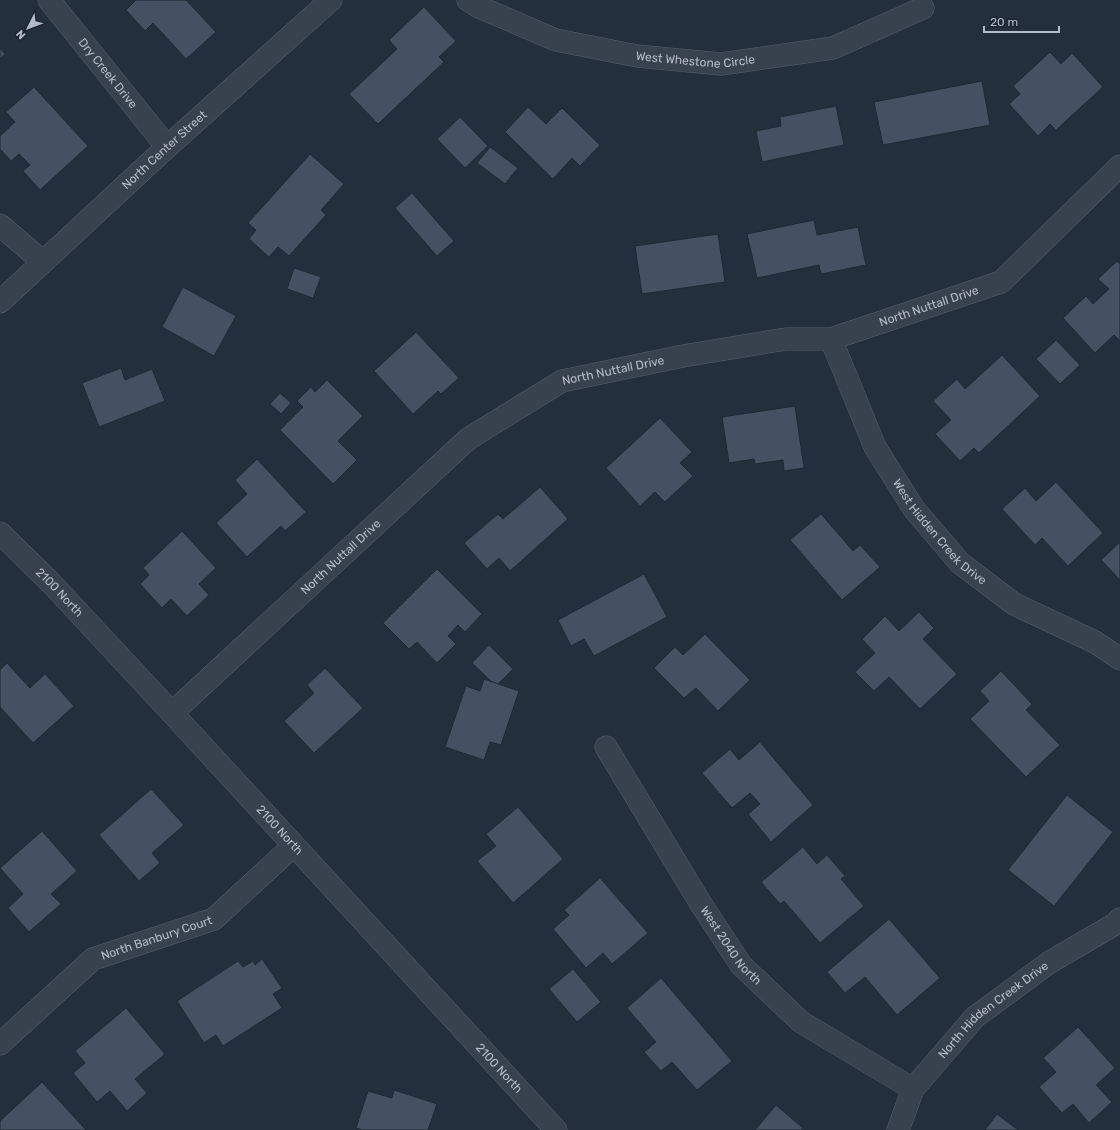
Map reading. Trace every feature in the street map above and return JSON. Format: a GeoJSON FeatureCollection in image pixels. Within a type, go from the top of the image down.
{"type":"FeatureCollection","features":[{"type":"Feature","properties":{"kind":"street","name":"Dry Creek Drive"},"geometry":{"type":"LineString","coordinates":[[49,0],[167,146]]}},
{"type":"Feature","properties":{"kind":"street","name":"North Center Street"},"geometry":{"type":"LineString","coordinates":[[0,302],[167,146],[331,0]]}},
{"type":"Feature","properties":{"kind":"street","name":"West Whestone Circle"},"geometry":{"type":"LineString","coordinates":[[468,0],[479,7],[556,40],[637,56],[720,64],[833,48],[923,8]]}},
{"type":"Feature","properties":{"kind":"street","name":"North Nuttall Drive"},"geometry":{"type":"LineString","coordinates":[[172,713],[468,439],[562,381],[684,356],[786,339],[831,340],[1001,282],[1120,166]]}},
{"type":"Feature","properties":{"kind":"street"},"geometry":{"type":"LineString","coordinates":[[0,225],[43,262]]}},
{"type":"Feature","properties":{"kind":"street","name":"West Hidden Creek Drive"},"geometry":{"type":"LineString","coordinates":[[831,340],[875,447],[914,509],[960,563],[1014,604],[1095,642],[1120,659]]}},
{"type":"Feature","properties":{"kind":"street","name":"2100 North"},"geometry":{"type":"LineString","coordinates":[[0,533],[52,584],[556,1130]]}},
{"type":"Feature","properties":{"kind":"street","name":"West 2040 North"},"geometry":{"type":"LineString","coordinates":[[606,747],[701,904],[741,965],[802,1022],[913,1090]]}},
{"type":"Feature","properties":{"kind":"street","name":"North Banbury Court"},"geometry":{"type":"LineString","coordinates":[[0,1044],[93,959],[214,919],[294,846]]}},
{"type":"Feature","properties":{"kind":"street","name":"North Hidden Creek Drive"},"geometry":{"type":"LineString","coordinates":[[898,1130],[913,1090],[976,1017],[1050,962],[1115,924],[1120,919]]}},
{"type":"Feature","properties":{"kind":"building"},"geometry":{"type":"Polygon","coordinates":[[[136,0],[186,0],[216,32],[186,59],[153,23],[145,31],[126,10],[136,0]]]}},
{"type":"Feature","properties":{"kind":"building"},"geometry":{"type":"Polygon","coordinates":[[[424,7],[456,41],[439,57],[444,62],[378,124],[349,94],[397,49],[389,40],[424,7]]]}},
{"type":"Feature","properties":{"kind":"building"},"geometry":{"type":"Polygon","coordinates":[[[0,48],[5,54],[0,59],[0,48]]]}},
{"type":"Feature","properties":{"kind":"building"},"geometry":{"type":"Polygon","coordinates":[[[1050,52],[1061,64],[1072,53],[1103,87],[1056,130],[1050,124],[1038,136],[1009,104],[1020,94],[1013,86],[1050,52]]]}},
{"type":"Feature","properties":{"kind":"building"},"geometry":{"type":"Polygon","coordinates":[[[982,81],[990,125],[883,145],[874,102],[982,81]]]}},
{"type":"Feature","properties":{"kind":"building"},"geometry":{"type":"Polygon","coordinates":[[[34,87],[88,146],[40,190],[23,171],[30,165],[19,154],[11,161],[0,149],[0,136],[15,122],[6,112],[34,87]]]}},
{"type":"Feature","properties":{"kind":"building"},"geometry":{"type":"Polygon","coordinates":[[[836,106],[844,145],[762,162],[756,131],[781,126],[780,117],[836,106]]]}},
{"type":"Feature","properties":{"kind":"building"},"geometry":{"type":"Polygon","coordinates":[[[528,107],[546,124],[562,108],[600,145],[580,166],[572,158],[553,179],[505,132],[528,107]]]}},
{"type":"Feature","properties":{"kind":"building"},"geometry":{"type":"Polygon","coordinates":[[[460,117],[488,146],[465,168],[437,139],[460,117]]]}},
{"type":"Feature","properties":{"kind":"building"},"geometry":{"type":"Polygon","coordinates":[[[490,147],[518,168],[505,184],[477,163],[490,147]]]}},
{"type":"Feature","properties":{"kind":"building"},"geometry":{"type":"Polygon","coordinates":[[[310,154],[344,184],[321,210],[326,215],[289,256],[278,247],[269,257],[249,239],[256,230],[248,223],[310,154]]]}},
{"type":"Feature","properties":{"kind":"building"},"geometry":{"type":"Polygon","coordinates":[[[412,193],[454,241],[437,256],[395,208],[412,193]]]}},
{"type":"Feature","properties":{"kind":"building"},"geometry":{"type":"Polygon","coordinates":[[[814,220],[817,235],[858,227],[866,265],[821,274],[819,265],[757,278],[747,234],[814,220]]]}},
{"type":"Feature","properties":{"kind":"building"},"geometry":{"type":"Polygon","coordinates":[[[718,234],[725,282],[642,294],[635,246],[718,234]]]}},
{"type":"Feature","properties":{"kind":"building"},"geometry":{"type":"Polygon","coordinates":[[[1117,261],[1120,264],[1120,341],[1114,335],[1095,353],[1063,318],[1086,296],[1093,304],[1109,289],[1098,279],[1117,261]]]}},
{"type":"Feature","properties":{"kind":"building"},"geometry":{"type":"Polygon","coordinates":[[[294,268],[321,277],[313,298],[287,289],[294,268]]]}},
{"type":"Feature","properties":{"kind":"building"},"geometry":{"type":"Polygon","coordinates":[[[183,287],[236,316],[214,356],[162,327],[183,287]]]}},
{"type":"Feature","properties":{"kind":"building"},"geometry":{"type":"Polygon","coordinates":[[[416,332],[459,378],[441,394],[438,391],[413,414],[374,371],[416,332]]]}},
{"type":"Feature","properties":{"kind":"building"},"geometry":{"type":"Polygon","coordinates":[[[1056,340],[1080,365],[1060,384],[1036,359],[1056,340]]]}},
{"type":"Feature","properties":{"kind":"building"},"geometry":{"type":"Polygon","coordinates":[[[1002,355],[1040,396],[979,453],[974,448],[960,461],[935,434],[951,420],[933,401],[957,379],[965,389],[1002,355]]]}},
{"type":"Feature","properties":{"kind":"building"},"geometry":{"type":"Polygon","coordinates":[[[121,368],[125,380],[152,369],[165,401],[99,427],[82,383],[121,368]]]}},
{"type":"Feature","properties":{"kind":"building"},"geometry":{"type":"Polygon","coordinates":[[[327,380],[363,416],[338,441],[357,460],[333,484],[280,430],[303,407],[297,401],[311,387],[315,392],[327,380]]]}},
{"type":"Feature","properties":{"kind":"building"},"geometry":{"type":"Polygon","coordinates":[[[280,393],[291,403],[281,414],[270,404],[280,393]]]}},
{"type":"Feature","properties":{"kind":"building"},"geometry":{"type":"Polygon","coordinates":[[[795,406],[804,468],[784,471],[783,460],[755,464],[754,459],[729,463],[722,417],[795,406]]]}},
{"type":"Feature","properties":{"kind":"building"},"geometry":{"type":"Polygon","coordinates":[[[660,418],[692,452],[680,463],[693,476],[665,502],[655,492],[640,506],[606,468],[660,418]]]}},
{"type":"Feature","properties":{"kind":"building"},"geometry":{"type":"Polygon","coordinates":[[[257,459],[306,512],[285,531],[281,526],[247,557],[216,523],[247,494],[235,480],[257,459]]]}},
{"type":"Feature","properties":{"kind":"building"},"geometry":{"type":"Polygon","coordinates":[[[1056,482],[1103,533],[1068,566],[1042,538],[1035,545],[1002,509],[1025,488],[1036,501],[1056,482]]]}},
{"type":"Feature","properties":{"kind":"building"},"geometry":{"type":"Polygon","coordinates":[[[540,487],[568,519],[510,571],[499,558],[487,569],[464,543],[498,514],[503,519],[540,487]]]}},
{"type":"Feature","properties":{"kind":"building"},"geometry":{"type":"Polygon","coordinates":[[[821,514],[853,551],[860,545],[880,567],[842,600],[790,540],[821,514]]]}},
{"type":"Feature","properties":{"kind":"building"},"geometry":{"type":"Polygon","coordinates":[[[182,531],[216,568],[199,584],[209,595],[187,616],[171,599],[162,608],[140,584],[149,575],[143,568],[182,531]]]}},
{"type":"Feature","properties":{"kind":"building"},"geometry":{"type":"Polygon","coordinates":[[[1120,542],[1120,580],[1101,560],[1120,542]]]}},
{"type":"Feature","properties":{"kind":"building"},"geometry":{"type":"Polygon","coordinates":[[[437,569],[482,614],[465,632],[458,625],[448,636],[456,644],[437,663],[417,642],[409,649],[383,623],[437,569]]]}},
{"type":"Feature","properties":{"kind":"building"},"geometry":{"type":"Polygon","coordinates":[[[644,574],[667,617],[594,656],[584,639],[571,646],[558,620],[644,574]]]}},
{"type":"Feature","properties":{"kind":"building"},"geometry":{"type":"Polygon","coordinates":[[[919,612],[934,628],[923,639],[957,674],[920,709],[889,677],[874,691],[855,672],[875,653],[862,639],[885,616],[899,631],[919,612]]]}},
{"type":"Feature","properties":{"kind":"building"},"geometry":{"type":"Polygon","coordinates":[[[705,634],[750,680],[718,711],[696,688],[684,698],[654,668],[675,647],[683,655],[705,634]]]}},
{"type":"Feature","properties":{"kind":"building"},"geometry":{"type":"Polygon","coordinates":[[[489,645],[513,669],[496,686],[472,663],[489,645]]]}},
{"type":"Feature","properties":{"kind":"building"},"geometry":{"type":"Polygon","coordinates":[[[7,663],[30,688],[45,674],[74,706],[33,743],[0,707],[0,670],[7,663]]]}},
{"type":"Feature","properties":{"kind":"building"},"geometry":{"type":"Polygon","coordinates":[[[325,668],[363,708],[314,753],[284,721],[314,693],[307,685],[325,668]]]}},
{"type":"Feature","properties":{"kind":"building"},"geometry":{"type":"Polygon","coordinates":[[[1001,671],[1032,704],[1026,710],[1060,745],[1026,777],[970,719],[989,701],[980,691],[1001,671]]]}},
{"type":"Feature","properties":{"kind":"building"},"geometry":{"type":"Polygon","coordinates":[[[484,679],[519,691],[501,745],[490,742],[484,760],[445,747],[466,686],[480,691],[484,679]]]}},
{"type":"Feature","properties":{"kind":"building"},"geometry":{"type":"Polygon","coordinates":[[[760,742],[813,805],[771,842],[748,814],[760,804],[750,793],[732,808],[702,773],[730,749],[739,760],[760,742]]]}},
{"type":"Feature","properties":{"kind":"building"},"geometry":{"type":"Polygon","coordinates":[[[151,789],[184,825],[152,853],[160,863],[139,881],[99,835],[151,789]]]}},
{"type":"Feature","properties":{"kind":"building"},"geometry":{"type":"Polygon","coordinates":[[[1067,795],[1113,832],[1054,906],[1008,870],[1067,795]]]}},
{"type":"Feature","properties":{"kind":"building"},"geometry":{"type":"Polygon","coordinates":[[[518,807],[563,859],[513,903],[477,861],[496,846],[486,834],[518,807]]]}},
{"type":"Feature","properties":{"kind":"building"},"geometry":{"type":"Polygon","coordinates":[[[42,831],[77,871],[51,894],[61,904],[29,932],[8,908],[23,894],[0,868],[42,831]]]}},
{"type":"Feature","properties":{"kind":"building"},"geometry":{"type":"Polygon","coordinates":[[[803,847],[817,864],[827,855],[845,876],[841,879],[864,906],[820,943],[784,901],[780,904],[761,882],[803,847]]]}},
{"type":"Feature","properties":{"kind":"building"},"geometry":{"type":"Polygon","coordinates":[[[600,878],[648,933],[612,964],[603,953],[586,968],[553,929],[569,915],[564,910],[600,878]]]}},
{"type":"Feature","properties":{"kind":"building"},"geometry":{"type":"Polygon","coordinates":[[[889,919],[940,978],[897,1015],[865,977],[845,993],[827,972],[889,919]]]}},
{"type":"Feature","properties":{"kind":"building"},"geometry":{"type":"Polygon","coordinates":[[[262,959],[282,988],[273,994],[282,1008],[223,1046],[216,1035],[204,1043],[177,1001],[238,961],[243,967],[253,961],[255,965],[262,959]]]}},
{"type":"Feature","properties":{"kind":"building"},"geometry":{"type":"Polygon","coordinates":[[[573,969],[601,1002],[577,1022],[549,989],[573,969]]]}},
{"type":"Feature","properties":{"kind":"building"},"geometry":{"type":"Polygon","coordinates":[[[661,978],[732,1061],[697,1090],[672,1062],[661,1071],[644,1052],[656,1042],[627,1008],[661,978]]]}},
{"type":"Feature","properties":{"kind":"building"},"geometry":{"type":"Polygon","coordinates":[[[126,1008],[165,1054],[135,1079],[147,1093],[127,1111],[110,1091],[97,1102],[73,1073],[85,1063],[75,1051],[126,1008]]]}},
{"type":"Feature","properties":{"kind":"building"},"geometry":{"type":"Polygon","coordinates":[[[1078,1027],[1115,1068],[1096,1085],[1112,1102],[1089,1123],[1073,1104],[1062,1113],[1039,1087],[1056,1072],[1043,1058],[1078,1027]]]}},
{"type":"Feature","properties":{"kind":"building"},"geometry":{"type":"Polygon","coordinates":[[[42,1082],[86,1130],[0,1130],[0,1121],[42,1082]]]}},
{"type":"Feature","properties":{"kind":"building"},"geometry":{"type":"Polygon","coordinates":[[[394,1090],[437,1104],[428,1130],[362,1130],[356,1128],[368,1091],[392,1098],[394,1090]]]}},
{"type":"Feature","properties":{"kind":"building"},"geometry":{"type":"Polygon","coordinates":[[[776,1105],[803,1128],[801,1130],[755,1130],[776,1105]]]}},
{"type":"Feature","properties":{"kind":"building"},"geometry":{"type":"Polygon","coordinates":[[[997,1114],[1018,1130],[985,1130],[997,1114]]]}}]}
